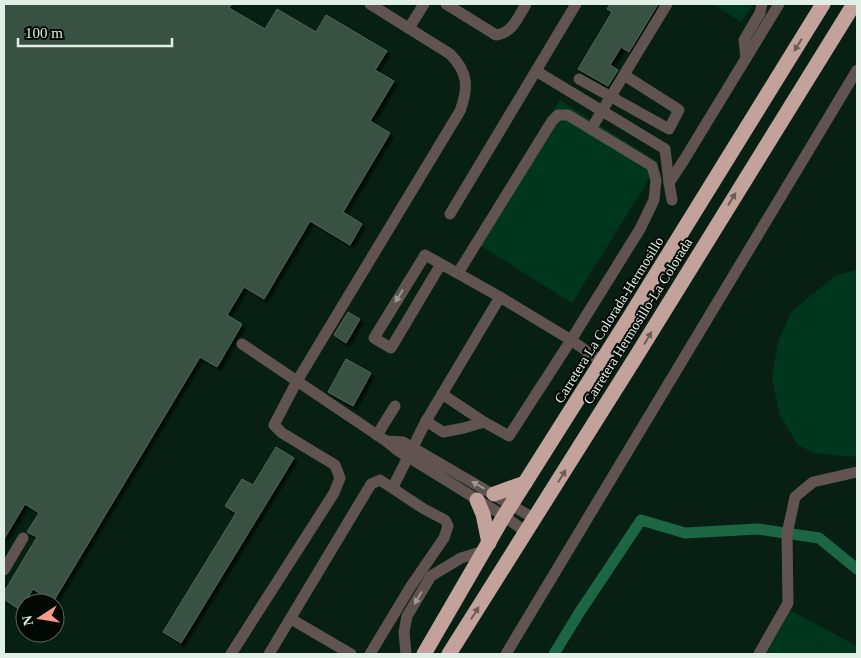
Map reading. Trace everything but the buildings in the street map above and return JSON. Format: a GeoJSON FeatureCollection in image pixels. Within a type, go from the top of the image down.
{"type":"FeatureCollection","features":[{"type":"Feature","properties":{"kind":"highway","name":"Carretera La Colorada-Hermosillo"},"geometry":{"type":"LineString","coordinates":[[424,654],[508,510],[602,362],[823,4]]}},
{"type":"Feature","properties":{"kind":"highway","name":"Carretera Hermosillo-La Colorada"},"geometry":{"type":"LineString","coordinates":[[449,654],[535,519],[854,4]]}},
{"type":"Feature","properties":{"kind":"highway"},"geometry":{"type":"LineString","coordinates":[[494,494],[525,483]]}},
{"type":"Feature","properties":{"kind":"highway"},"geometry":{"type":"LineString","coordinates":[[477,500],[483,514],[486,547]]}},
{"type":"Feature","properties":{"kind":"lane"},"geometry":{"type":"LineString","coordinates":[[231,654],[334,494],[340,478],[335,465],[274,425],[297,381],[460,111],[464,100],[465,74],[460,64],[450,54],[370,4]]}},
{"type":"Feature","properties":{"kind":"lane"},"geometry":{"type":"LineString","coordinates":[[409,28],[424,4]]}},
{"type":"Feature","properties":{"kind":"lane"},"geometry":{"type":"LineString","coordinates":[[446,4],[496,35],[504,34],[511,29],[526,4]]}},
{"type":"Feature","properties":{"kind":"lane"},"geometry":{"type":"LineString","coordinates":[[450,214],[576,4]]}},
{"type":"Feature","properties":{"kind":"lane"},"geometry":{"type":"LineString","coordinates":[[591,129],[667,4]]}},
{"type":"Feature","properties":{"kind":"lane"},"geometry":{"type":"LineString","coordinates":[[746,58],[744,40],[760,13],[762,4]]}},
{"type":"Feature","properties":{"kind":"lane"},"geometry":{"type":"LineString","coordinates":[[669,183],[779,4]]}},
{"type":"Feature","properties":{"kind":"lane"},"geometry":{"type":"LineString","coordinates":[[506,654],[857,70]]}},
{"type":"Feature","properties":{"kind":"lane"},"geometry":{"type":"LineString","coordinates":[[536,71],[665,149],[672,200]]}},
{"type":"Feature","properties":{"kind":"lane"},"geometry":{"type":"LineString","coordinates":[[579,79],[669,129],[679,110],[624,75]]}},
{"type":"Feature","properties":{"kind":"lane"},"geometry":{"type":"LineString","coordinates":[[442,394],[509,436],[640,230],[654,200],[656,180],[652,166],[568,115],[558,115],[552,121],[458,273]]}},
{"type":"Feature","properties":{"kind":"lane"},"geometry":{"type":"LineString","coordinates":[[441,264],[391,348],[374,338],[425,254],[571,340],[602,362]]}},
{"type":"Feature","properties":{"kind":"lane"},"geometry":{"type":"LineString","coordinates":[[393,487],[426,421],[500,297]]}},
{"type":"Feature","properties":{"kind":"lane"},"geometry":{"type":"LineString","coordinates":[[242,344],[381,438],[494,494],[526,532]]}},
{"type":"Feature","properties":{"kind":"lane"},"geometry":{"type":"LineString","coordinates":[[381,438],[395,406]]}},
{"type":"Feature","properties":{"kind":"lane"},"geometry":{"type":"LineString","coordinates":[[426,421],[443,432],[484,422]]}},
{"type":"Feature","properties":{"kind":"lane"},"geometry":{"type":"LineString","coordinates":[[411,453],[477,500],[535,519]]}},
{"type":"Feature","properties":{"kind":"lane"},"geometry":{"type":"LineString","coordinates":[[759,654],[788,603],[787,534],[795,497],[813,482],[857,472]]}},
{"type":"Feature","properties":{"kind":"lane"},"geometry":{"type":"LineString","coordinates":[[269,654],[371,484],[380,480],[424,509],[446,520],[447,530],[370,654]]}},
{"type":"Feature","properties":{"kind":"lane"},"geometry":{"type":"LineString","coordinates":[[4,570],[23,538]]}},
{"type":"Feature","properties":{"kind":"lane"},"geometry":{"type":"LineString","coordinates":[[406,654],[404,632],[408,616],[431,576],[461,558],[486,547]]}},
{"type":"Feature","properties":{"kind":"lane"},"geometry":{"type":"LineString","coordinates":[[291,619],[351,654]]}},
{"type":"Feature","properties":{"kind":"green space"},"geometry":{"type":"Polygon","coordinates":[[[713,4],[753,4],[741,22],[713,4]]]}},
{"type":"Feature","properties":{"kind":"green space"},"geometry":{"type":"Polygon","coordinates":[[[560,100],[659,163],[572,303],[473,241],[560,100]]]}},
{"type":"Feature","properties":{"kind":"green space"},"geometry":{"type":"Polygon","coordinates":[[[857,270],[857,455],[851,457],[814,453],[798,445],[779,414],[772,377],[778,341],[792,311],[836,275],[857,270]]]}},
{"type":"Feature","properties":{"kind":"green space"},"geometry":{"type":"Polygon","coordinates":[[[788,609],[857,646],[857,654],[763,654],[788,609]]]}},
{"type":"Feature","properties":{"kind":"waterway"},"geometry":{"type":"LineString","coordinates":[[554,654],[641,520],[685,533],[758,529],[819,538],[857,569]]}}]}
